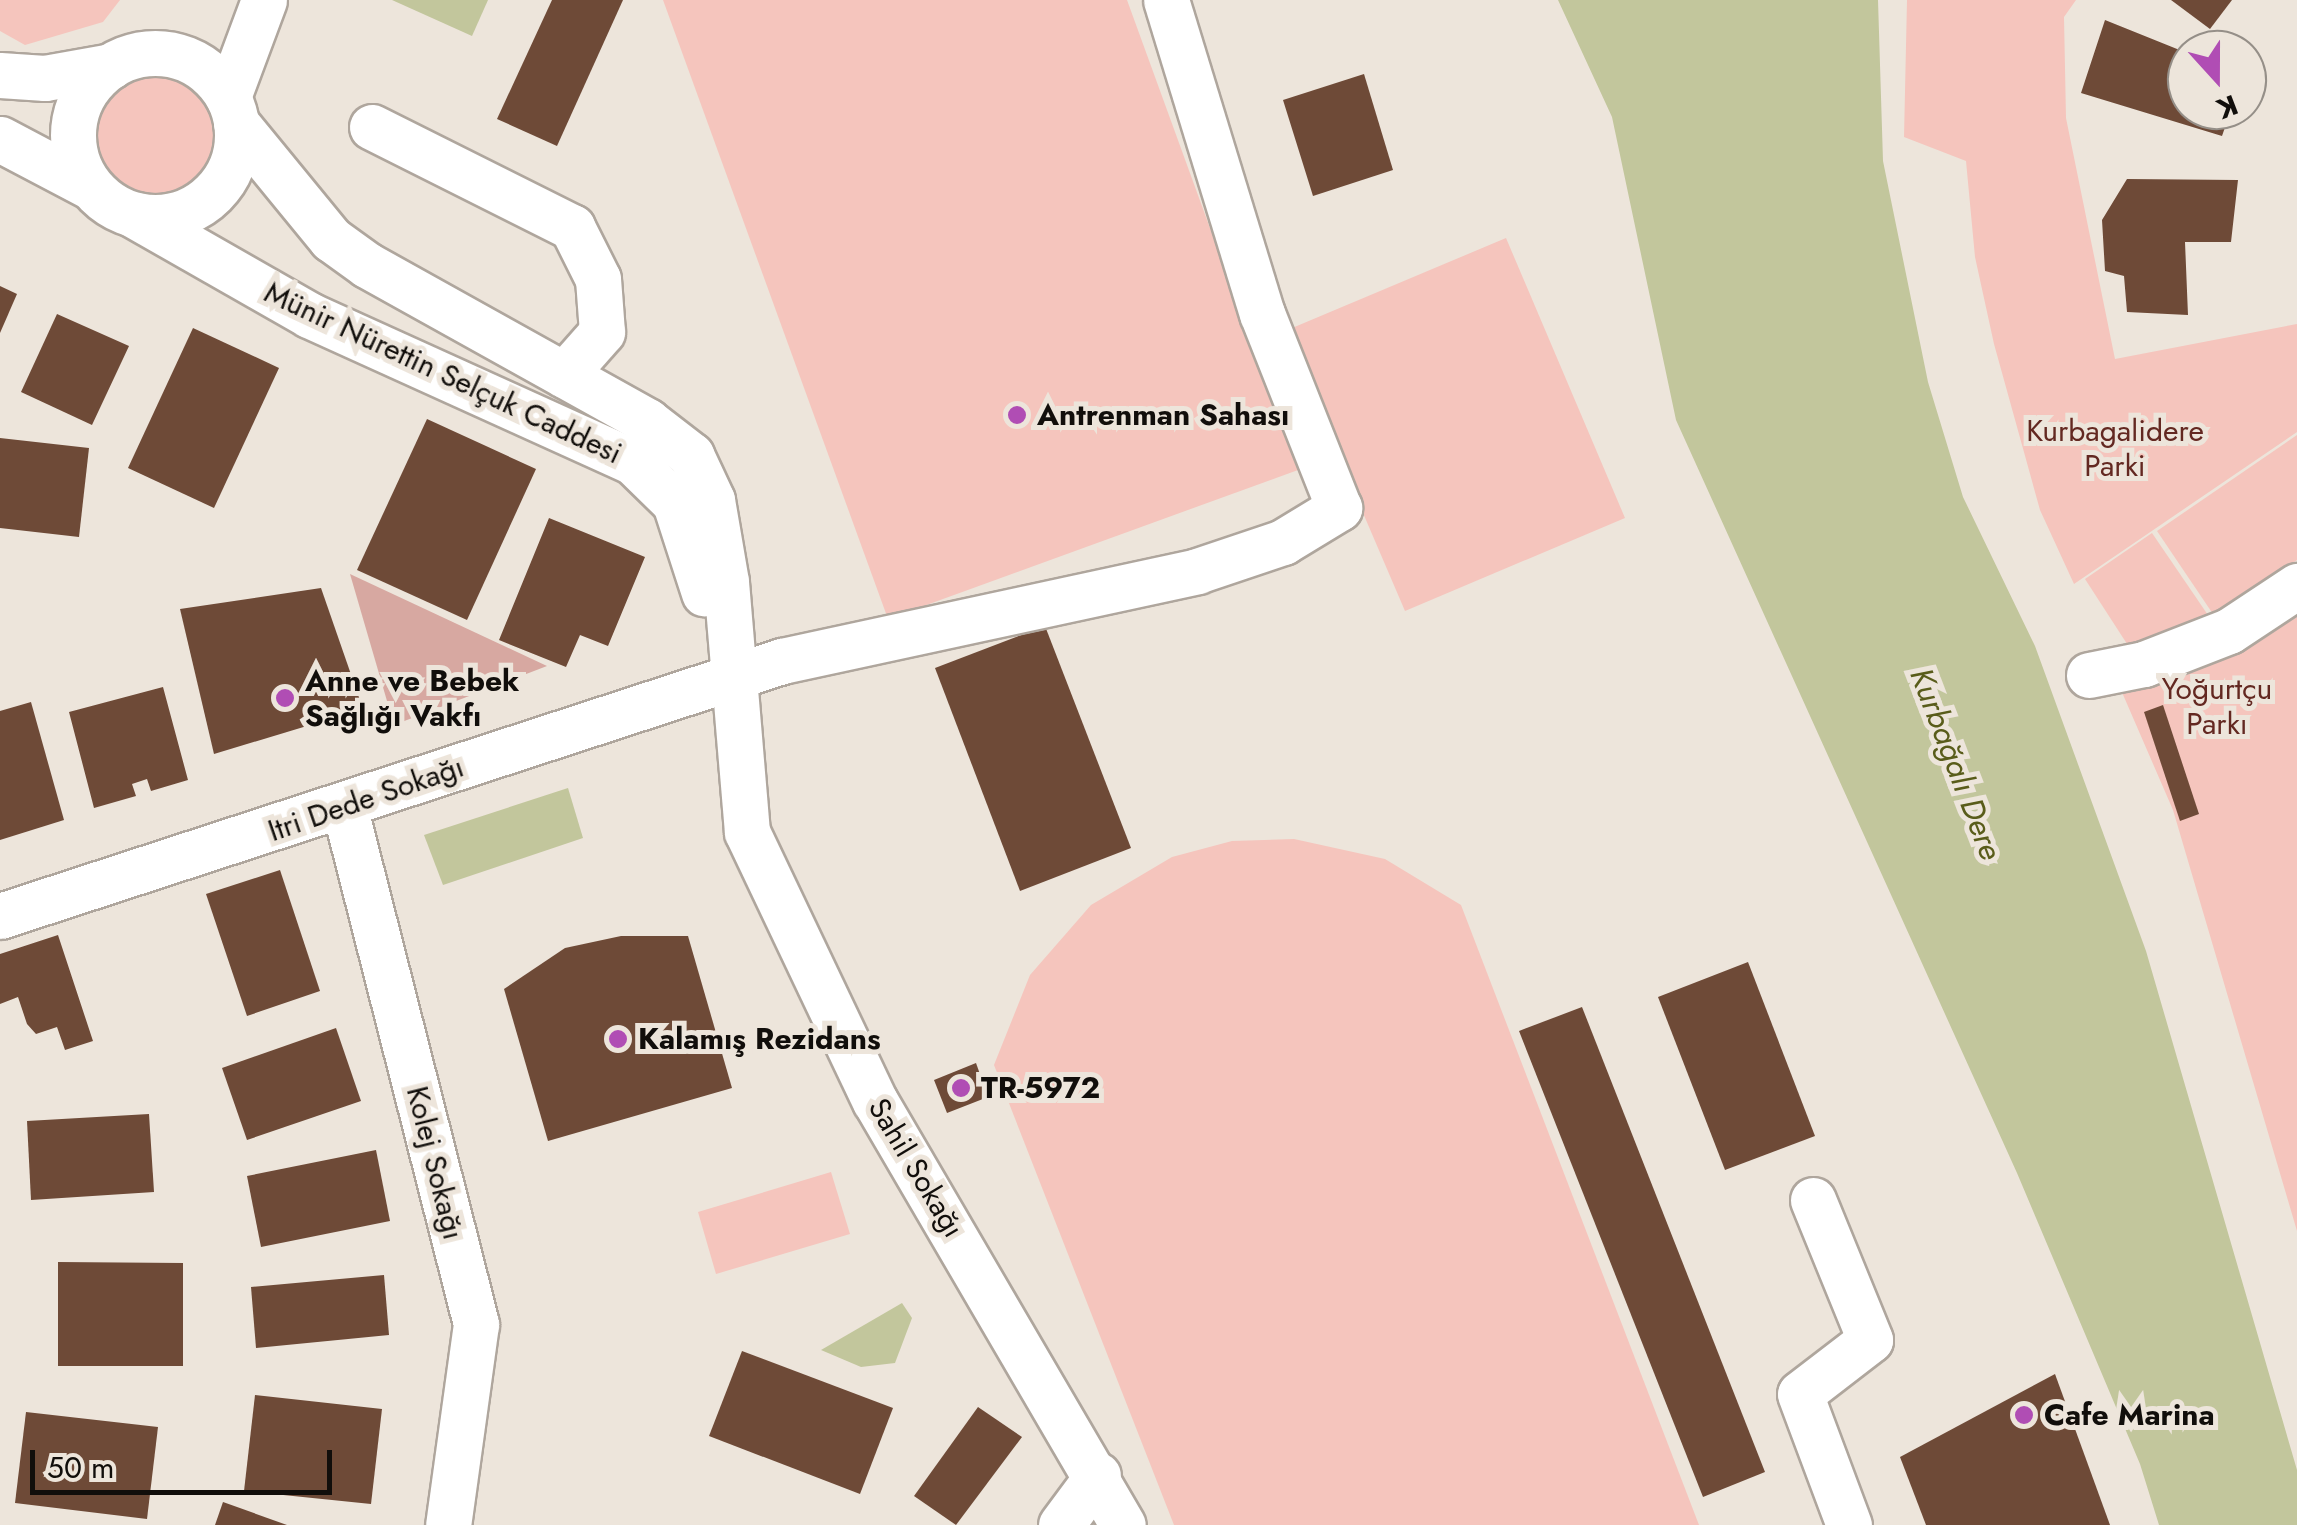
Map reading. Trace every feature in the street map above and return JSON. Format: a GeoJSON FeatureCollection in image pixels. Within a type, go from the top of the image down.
{"type":"FeatureCollection","features":[{"type":"Feature","properties":{"kind":"street"},"geometry":{"type":"LineString","coordinates":[[0,138],[134,215],[161,218],[210,197],[236,150],[232,110],[264,0]]}},
{"type":"Feature","properties":{"kind":"street","name":"Itri Dede Sokağı"},"geometry":{"type":"LineString","coordinates":[[0,916],[730,676],[1196,571],[1283,542],[1339,508],[1262,314],[1166,0]]}},
{"type":"Feature","properties":{"kind":"street"},"geometry":{"type":"LineString","coordinates":[[0,74],[45,78],[150,54],[190,60],[232,110]]}},
{"type":"Feature","properties":{"kind":"street"},"geometry":{"type":"LineString","coordinates":[[89,186],[72,134],[90,84],[110,66]]}},
{"type":"Feature","properties":{"kind":"street","name":"Münir Nürettin Selçuk Caddesi"},"geometry":{"type":"LineString","coordinates":[[232,110],[331,238],[647,420],[691,455],[712,500],[726,582],[730,676]]}},
{"type":"Feature","properties":{"kind":"street"},"geometry":{"type":"LineString","coordinates":[[372,128],[572,227],[598,280],[602,332],[564,375]]}},
{"type":"Feature","properties":{"kind":"street","name":"Münir Nürettin Selçuk Caddesi"},"geometry":{"type":"LineString","coordinates":[[134,215],[309,315],[633,462],[676,503],[730,676]]}},
{"type":"Feature","properties":{"kind":"street"},"geometry":{"type":"LineString","coordinates":[[2090,675],[2144,664],[2229,631],[2297,586]]}},
{"type":"Feature","properties":{"kind":"street","name":"Sahil Sokağı"},"geometry":{"type":"LineString","coordinates":[[730,676],[747,832],[875,1101],[1098,1475],[1123,1525]]}},
{"type":"Feature","properties":{"kind":"street","name":"Kolej Sokağı"},"geometry":{"type":"LineString","coordinates":[[344,806],[476,1324],[448,1525]]}},
{"type":"Feature","properties":{"kind":"street"},"geometry":{"type":"LineString","coordinates":[[1813,1200],[1870,1340],[1800,1394],[1849,1525]]}},
{"type":"Feature","properties":{"kind":"street"},"geometry":{"type":"LineString","coordinates":[[1061,1525],[1098,1475]]}},
{"type":"Feature","properties":{"kind":"green space"},"geometry":{"type":"Polygon","coordinates":[[[0,0],[120,0],[103,22],[25,45],[0,31],[0,0]]]}},
{"type":"Feature","properties":{"kind":"green space"},"geometry":{"type":"Polygon","coordinates":[[[663,0],[1127,0],[1298,470],[888,619],[663,0]]]}},
{"type":"Feature","properties":{"kind":"green space","name":"Kurbagalidere Parki"},"geometry":{"type":"Polygon","coordinates":[[[1907,0],[2076,0],[2064,17],[2066,118],[2115,359],[2297,324],[2297,432],[2074,584],[2040,510],[1994,344],[1975,257],[1966,161],[1904,137],[1907,0]]]}},
{"type":"Feature","properties":{"kind":"green space"},"geometry":{"type":"Polygon","coordinates":[[[155,71],[179,76],[199,89],[212,109],[217,133],[212,157],[199,177],[179,190],[155,195],[131,190],[111,177],[98,157],[93,133],[98,109],[111,89],[131,76],[155,71]]]}},
{"type":"Feature","properties":{"kind":"green space"},"geometry":{"type":"Polygon","coordinates":[[[1506,238],[1625,518],[1405,611],[1285,331],[1506,238]]]}},
{"type":"Feature","properties":{"kind":"green space"},"geometry":{"type":"Polygon","coordinates":[[[2297,435],[2297,560],[2215,617],[2157,531],[2297,435]]]}},
{"type":"Feature","properties":{"kind":"green space"},"geometry":{"type":"Polygon","coordinates":[[[2152,533],[2210,618],[2129,647],[2085,579],[2152,533]]]}},
{"type":"Feature","properties":{"kind":"green space","name":"Yoğurtçu Parkı"},"geometry":{"type":"Polygon","coordinates":[[[2297,565],[2297,1231],[2173,810],[2108,660],[2217,620],[2297,565]]]}},
{"type":"Feature","properties":{"kind":"green space"},"geometry":{"type":"Polygon","coordinates":[[[1294,839],[1385,859],[1461,905],[1699,1525],[1174,1525],[994,1065],[1030,975],[1091,905],[1172,857],[1232,841],[1294,839]]]}},
{"type":"Feature","properties":{"kind":"green space"},"geometry":{"type":"Polygon","coordinates":[[[831,1172],[850,1234],[716,1274],[698,1212],[831,1172]]]}},
{"type":"Feature","properties":{"kind":"shaded area"},"geometry":{"type":"Polygon","coordinates":[[[350,574],[547,666],[394,725],[350,574]]]}},
{"type":"Feature","properties":{"kind":"water"},"geometry":{"type":"Polygon","coordinates":[[[392,0],[488,0],[472,36],[392,0]]]}},
{"type":"Feature","properties":{"kind":"water","name":"Kurbağalı Dere"},"geometry":{"type":"Polygon","coordinates":[[[1558,0],[1878,0],[1883,161],[1928,382],[1963,497],[2035,646],[2146,951],[2297,1470],[2297,1525],[2159,1525],[2140,1464],[2017,1173],[1676,420],[1612,117],[1558,0]]]}},
{"type":"Feature","properties":{"kind":"water"},"geometry":{"type":"Polygon","coordinates":[[[568,788],[583,838],[443,885],[424,835],[568,788]]]}},
{"type":"Feature","properties":{"kind":"water"},"geometry":{"type":"Polygon","coordinates":[[[902,1303],[912,1318],[895,1363],[861,1367],[821,1350],[902,1303]]]}},
{"type":"Feature","properties":{"kind":"building"},"geometry":{"type":"Polygon","coordinates":[[[552,0],[623,0],[557,146],[497,119],[552,0]]]}},
{"type":"Feature","properties":{"kind":"building"},"geometry":{"type":"Polygon","coordinates":[[[2171,0],[2232,0],[2210,29],[2171,0]]]}},
{"type":"Feature","properties":{"kind":"building"},"geometry":{"type":"Polygon","coordinates":[[[2105,20],[2167,45],[2167,119],[2081,93],[2105,20]]]}},
{"type":"Feature","properties":{"kind":"building"},"geometry":{"type":"Polygon","coordinates":[[[1364,74],[1393,170],[1313,196],[1283,100],[1364,74]]]}},
{"type":"Feature","properties":{"kind":"building"},"geometry":{"type":"Polygon","coordinates":[[[2202,130],[2224,130],[2222,136],[2202,130]]]}},
{"type":"Feature","properties":{"kind":"building"},"geometry":{"type":"Polygon","coordinates":[[[2127,179],[2238,180],[2231,242],[2185,242],[2188,315],[2127,312],[2124,276],[2105,271],[2102,220],[2127,179]]]}},
{"type":"Feature","properties":{"kind":"building"},"geometry":{"type":"Polygon","coordinates":[[[0,286],[17,294],[0,333],[0,286]]]}},
{"type":"Feature","properties":{"kind":"building"},"geometry":{"type":"Polygon","coordinates":[[[57,314],[129,346],[92,425],[21,392],[57,314]]]}},
{"type":"Feature","properties":{"kind":"building"},"geometry":{"type":"Polygon","coordinates":[[[193,328],[279,368],[214,508],[128,468],[193,328]]]}},
{"type":"Feature","properties":{"kind":"building"},"geometry":{"type":"Polygon","coordinates":[[[427,419],[536,469],[467,620],[357,570],[427,419]]]}},
{"type":"Feature","properties":{"kind":"building"},"geometry":{"type":"Polygon","coordinates":[[[0,438],[89,448],[79,537],[0,528],[0,438]]]}},
{"type":"Feature","properties":{"kind":"building"},"geometry":{"type":"Polygon","coordinates":[[[549,518],[645,557],[608,646],[580,635],[566,667],[499,640],[549,518]]]}},
{"type":"Feature","properties":{"kind":"building"},"geometry":{"type":"Polygon","coordinates":[[[321,588],[363,709],[214,754],[180,609],[321,588]]]}},
{"type":"Feature","properties":{"kind":"building"},"geometry":{"type":"Polygon","coordinates":[[[1045,626],[1131,848],[1020,891],[935,668],[1045,626]]]}},
{"type":"Feature","properties":{"kind":"building"},"geometry":{"type":"Polygon","coordinates":[[[163,687],[188,780],[151,791],[147,779],[132,784],[136,796],[94,808],[69,712],[163,687]]]}},
{"type":"Feature","properties":{"kind":"building"},"geometry":{"type":"Polygon","coordinates":[[[31,702],[64,820],[0,840],[0,711],[31,702]]]}},
{"type":"Feature","properties":{"kind":"building"},"geometry":{"type":"Polygon","coordinates":[[[2163,705],[2199,814],[2180,821],[2144,712],[2163,705]]]}},
{"type":"Feature","properties":{"kind":"building"},"geometry":{"type":"Polygon","coordinates":[[[280,870],[320,991],[247,1016],[206,894],[280,870]]]}},
{"type":"Feature","properties":{"kind":"building"},"geometry":{"type":"Polygon","coordinates":[[[58,935],[93,1041],[65,1050],[57,1027],[36,1034],[27,1024],[18,997],[0,1004],[0,954],[58,935]]]}},
{"type":"Feature","properties":{"kind":"building","name":"Kalamış Rezidans"},"geometry":{"type":"Polygon","coordinates":[[[621,936],[688,936],[732,1088],[548,1141],[504,989],[565,948],[621,936]]]}},
{"type":"Feature","properties":{"kind":"building"},"geometry":{"type":"Polygon","coordinates":[[[1748,962],[1815,1136],[1725,1170],[1658,997],[1748,962]]]}},
{"type":"Feature","properties":{"kind":"building"},"geometry":{"type":"Polygon","coordinates":[[[1582,1007],[1765,1472],[1703,1497],[1519,1031],[1582,1007]]]}},
{"type":"Feature","properties":{"kind":"building"},"geometry":{"type":"Polygon","coordinates":[[[336,1028],[361,1101],[247,1140],[222,1068],[336,1028]]]}},
{"type":"Feature","properties":{"kind":"building","name":"TR-5972"},"geometry":{"type":"Polygon","coordinates":[[[976,1063],[988,1097],[947,1113],[934,1080],[976,1063]]]}},
{"type":"Feature","properties":{"kind":"building"},"geometry":{"type":"Polygon","coordinates":[[[149,1114],[154,1192],[31,1200],[27,1121],[149,1114]]]}},
{"type":"Feature","properties":{"kind":"building"},"geometry":{"type":"Polygon","coordinates":[[[376,1150],[390,1221],[261,1247],[247,1176],[376,1150]]]}},
{"type":"Feature","properties":{"kind":"building"},"geometry":{"type":"Polygon","coordinates":[[[58,1262],[183,1263],[183,1366],[58,1366],[58,1262]]]}},
{"type":"Feature","properties":{"kind":"building"},"geometry":{"type":"Polygon","coordinates":[[[384,1275],[389,1335],[256,1348],[251,1287],[384,1275]]]}},
{"type":"Feature","properties":{"kind":"building"},"geometry":{"type":"Polygon","coordinates":[[[742,1351],[893,1408],[860,1494],[709,1436],[742,1351]]]}},
{"type":"Feature","properties":{"kind":"building","name":"Cafe Marina"},"geometry":{"type":"Polygon","coordinates":[[[2055,1374],[2110,1525],[1926,1525],[1900,1457],[2055,1374]]]}},
{"type":"Feature","properties":{"kind":"building"},"geometry":{"type":"Polygon","coordinates":[[[255,1395],[382,1409],[371,1504],[244,1491],[255,1395]]]}},
{"type":"Feature","properties":{"kind":"building"},"geometry":{"type":"Polygon","coordinates":[[[978,1407],[1022,1437],[956,1525],[914,1496],[978,1407]]]}},
{"type":"Feature","properties":{"kind":"building"},"geometry":{"type":"Polygon","coordinates":[[[26,1412],[158,1427],[147,1519],[15,1503],[26,1412]]]}},
{"type":"Feature","properties":{"kind":"building"},"geometry":{"type":"Polygon","coordinates":[[[223,1502],[287,1525],[215,1525],[223,1502]]]}},
{"type":"Feature","properties":{"kind":"place","name":"Antrenman Sahası"},"geometry":{"type":"Point","coordinates":[1017,415]}},
{"type":"Feature","properties":{"kind":"place","name":"Anne ve Bebek Sağlığı Vakfı"},"geometry":{"type":"Point","coordinates":[285,698]}},
{"type":"Feature","properties":{"kind":"place","name":"Kalamış Rezidans"},"geometry":{"type":"Point","coordinates":[618,1039]}},
{"type":"Feature","properties":{"kind":"place","name":"TR-5972"},"geometry":{"type":"Point","coordinates":[961,1088]}},
{"type":"Feature","properties":{"kind":"place","name":"Cafe Marina"},"geometry":{"type":"Point","coordinates":[2024,1415]}}]}
